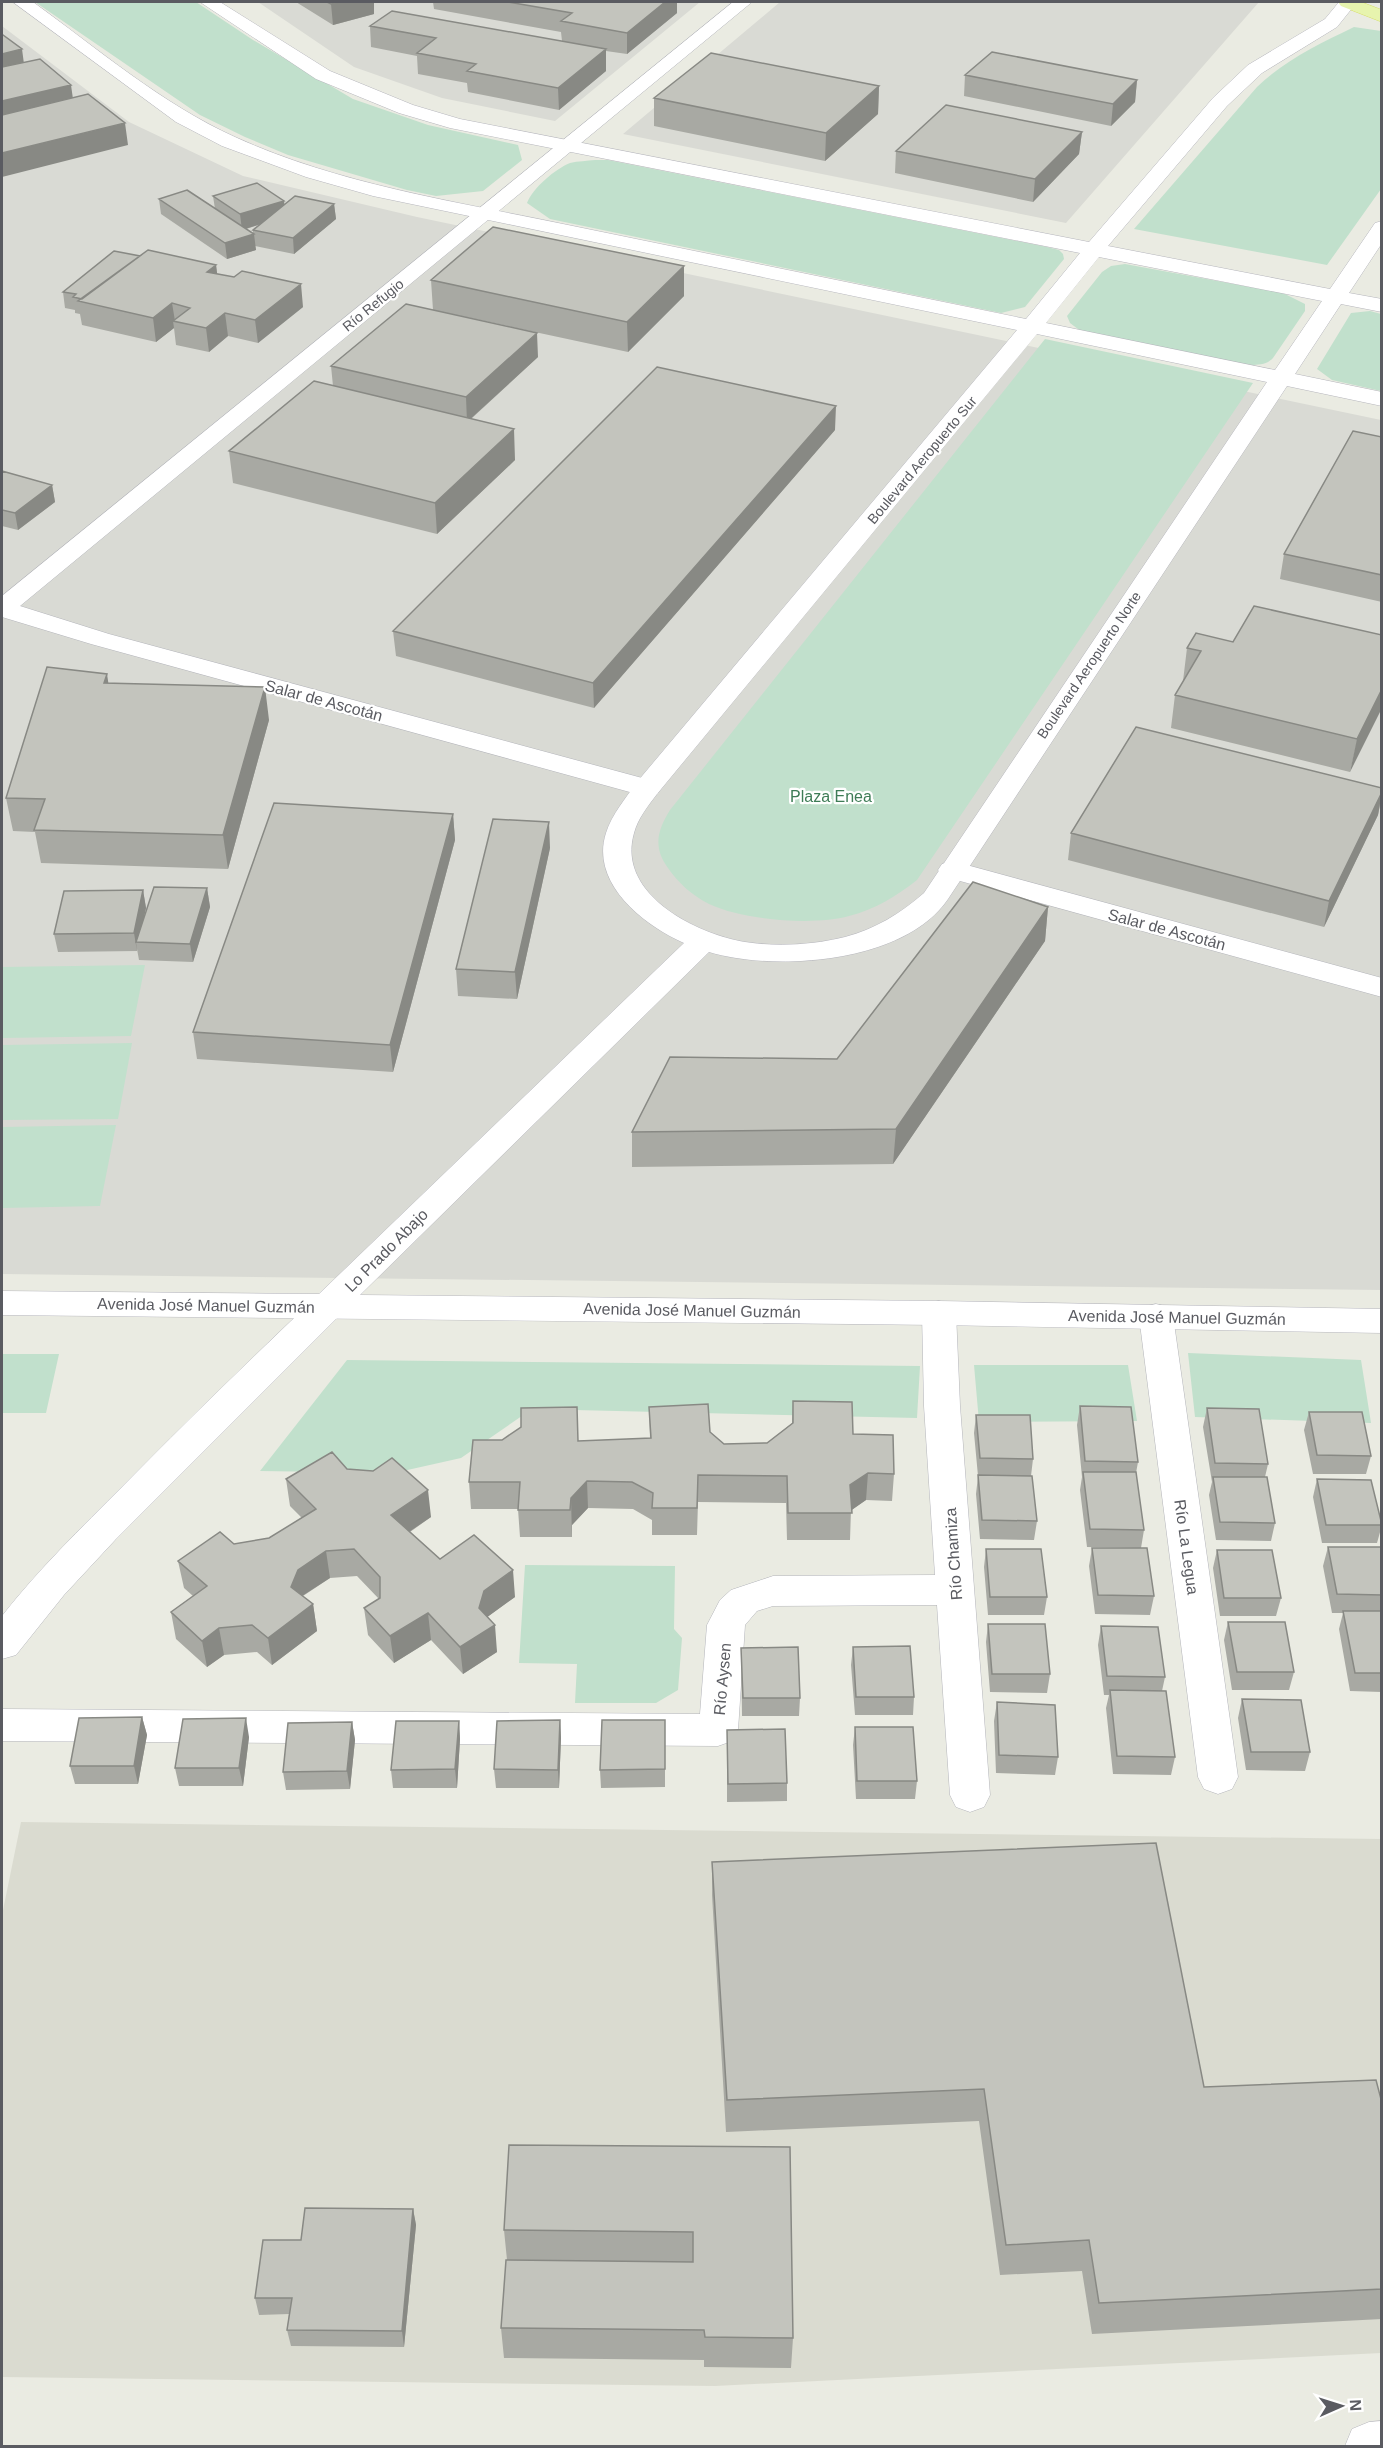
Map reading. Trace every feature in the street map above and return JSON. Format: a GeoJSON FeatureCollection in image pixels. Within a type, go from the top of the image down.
{"type":"FeatureCollection","features":[{"type":"Feature","properties":{"kind":"main road"},"geometry":{"type":"LineString","coordinates":[[1348,2],[1382,17]]}},
{"type":"Feature","properties":{"kind":"street"},"geometry":{"type":"LineString","coordinates":[[22,2],[183,118],[229,142],[313,173],[373,190],[485,214],[1382,399]]}},
{"type":"Feature","properties":{"kind":"street"},"geometry":{"type":"LineString","coordinates":[[209,2],[310,68],[369,96],[457,124],[1382,306]]}},
{"type":"Feature","properties":{"kind":"street","name":"Río Refugio"},"geometry":{"type":"LineString","coordinates":[[2,608],[743,2]]}},
{"type":"Feature","properties":{"kind":"street","name":"Boulevard Aeropuerto Sur"},"geometry":{"type":"LineString","coordinates":[[702,941],[674,928],[638,900],[626,883],[618,862],[618,840],[627,817],[647,789],[1032,327],[1093,250],[1229,92],[1269,59],[1331,23],[1348,2]]}},
{"type":"Feature","properties":{"kind":"street","name":"Boulevard Aeropuerto Norte"},"geometry":{"type":"LineString","coordinates":[[702,941],[727,948],[775,953],[852,944],[891,930],[914,917],[934,898],[1382,227]]}},
{"type":"Feature","properties":{"kind":"street","name":"Salar de Ascotán"},"geometry":{"type":"LineString","coordinates":[[2,608],[111,642],[647,789]]}},
{"type":"Feature","properties":{"kind":"street","name":"Salar de Ascotán"},"geometry":{"type":"LineString","coordinates":[[952,870],[1382,988]]}},
{"type":"Feature","properties":{"kind":"street","name":"Lo Prado Abajo"},"geometry":{"type":"LineString","coordinates":[[2,1644],[26,1611],[73,1559],[219,1411],[702,941]]}},
{"type":"Feature","properties":{"kind":"street","name":"Avenida José Manuel Guzmán"},"geometry":{"type":"LineString","coordinates":[[2,1303],[1156,1316],[1380,1325]]}},
{"type":"Feature","properties":{"kind":"street","name":"Río Chamiza"},"geometry":{"type":"LineString","coordinates":[[939,1313],[942,1406],[970,1795]]}},
{"type":"Feature","properties":{"kind":"street","name":"Río La Legua"},"geometry":{"type":"LineString","coordinates":[[1156,1316],[1218,1778]]}},
{"type":"Feature","properties":{"kind":"street","name":"Río Aysen"},"geometry":{"type":"LineString","coordinates":[[2,1725],[718,1730],[726,1625],[731,1612],[742,1601],[756,1593],[773,1591],[956,1590]]}},
{"type":"Feature","properties":{"kind":"street"},"geometry":{"type":"LineString","coordinates":[[1369,2446],[1382,2445]]}},
{"type":"Feature","properties":{"kind":"shaded area"},"geometry":{"type":"Polygon","coordinates":[[[258,2],[700,2],[555,121],[442,98],[354,67],[258,2]]]}},
{"type":"Feature","properties":{"kind":"shaded area"},"geometry":{"type":"Polygon","coordinates":[[[780,2],[1259,2],[1066,223],[623,134],[780,2]]]}},
{"type":"Feature","properties":{"kind":"shaded area"},"geometry":{"type":"Polygon","coordinates":[[[2,26],[129,122],[243,176],[417,217],[1381,420],[1381,1290],[2,1274],[2,26]]]}},
{"type":"Feature","properties":{"kind":"shaded area"},"geometry":{"type":"Polygon","coordinates":[[[21,1822],[1381,1839],[1381,2353],[715,2386],[2,2377],[2,1915],[21,1822]]]}},
{"type":"Feature","properties":{"kind":"green space"},"geometry":{"type":"Polygon","coordinates":[[[35,2],[196,2],[253,40],[353,99],[428,125],[518,145],[522,160],[483,191],[436,196],[407,190],[288,155],[200,115],[35,2]]]}},
{"type":"Feature","properties":{"kind":"green space"},"geometry":{"type":"Polygon","coordinates":[[[1354,27],[1381,31],[1381,189],[1327,265],[1134,229],[1257,87],[1268,77],[1315,46],[1354,27]]]}},
{"type":"Feature","properties":{"kind":"green space"},"geometry":{"type":"Polygon","coordinates":[[[608,160],[1047,247],[1059,250],[1064,259],[1025,307],[1001,313],[550,219],[527,203],[539,185],[558,170],[570,163],[608,160]]]}},
{"type":"Feature","properties":{"kind":"green space"},"geometry":{"type":"Polygon","coordinates":[[[1125,264],[1283,293],[1305,304],[1305,311],[1273,358],[1258,365],[1239,364],[1082,332],[1070,323],[1067,316],[1102,272],[1111,266],[1125,264]]]}},
{"type":"Feature","properties":{"kind":"green space"},"geometry":{"type":"Polygon","coordinates":[[[1370,311],[1381,314],[1381,391],[1332,380],[1317,369],[1351,313],[1370,311]]]}},
{"type":"Feature","properties":{"kind":"green space","name":"Plaza Enea"},"geometry":{"type":"Polygon","coordinates":[[[1045,339],[1253,383],[917,880],[877,906],[849,916],[817,921],[778,920],[740,914],[723,910],[703,901],[676,879],[660,853],[658,839],[670,810],[1045,339]]]}},
{"type":"Feature","properties":{"kind":"green space"},"geometry":{"type":"Polygon","coordinates":[[[145,965],[131,1036],[2,1038],[2,967],[145,965]]]}},
{"type":"Feature","properties":{"kind":"green space"},"geometry":{"type":"Polygon","coordinates":[[[132,1043],[118,1119],[2,1120],[2,1045],[132,1043]]]}},
{"type":"Feature","properties":{"kind":"green space"},"geometry":{"type":"Polygon","coordinates":[[[116,1125],[100,1206],[2,1208],[2,1127],[116,1125]]]}},
{"type":"Feature","properties":{"kind":"green space"},"geometry":{"type":"Polygon","coordinates":[[[1188,1353],[1361,1360],[1371,1423],[1195,1417],[1188,1353]]]}},
{"type":"Feature","properties":{"kind":"green space"},"geometry":{"type":"Polygon","coordinates":[[[2,1354],[59,1354],[46,1413],[2,1413],[2,1354]]]}},
{"type":"Feature","properties":{"kind":"green space"},"geometry":{"type":"Polygon","coordinates":[[[347,1360],[920,1366],[917,1418],[532,1409],[461,1458],[394,1473],[260,1471],[347,1360]]]}},
{"type":"Feature","properties":{"kind":"green space"},"geometry":{"type":"Polygon","coordinates":[[[974,1365],[1128,1365],[1137,1421],[979,1422],[974,1365]]]}},
{"type":"Feature","properties":{"kind":"green space"},"geometry":{"type":"Polygon","coordinates":[[[525,1565],[675,1566],[674,1629],[682,1638],[678,1690],[656,1703],[575,1703],[577,1664],[519,1663],[525,1565]]]}},
{"type":"Feature","properties":{"kind":"building"},"geometry":{"type":"Polygon","coordinates":[[[508,2],[665,2],[627,33],[561,21],[572,13],[508,2]]]}},
{"type":"Feature","properties":{"kind":"building"},"geometry":{"type":"Polygon","coordinates":[[[392,11],[606,49],[558,88],[467,71],[476,64],[417,53],[436,38],[370,26],[392,11]]]}},
{"type":"Feature","properties":{"kind":"building"},"geometry":{"type":"Polygon","coordinates":[[[3,35],[22,49],[2,54],[3,35]]]}},
{"type":"Feature","properties":{"kind":"building"},"geometry":{"type":"Polygon","coordinates":[[[992,52],[1137,80],[1113,104],[965,75],[992,52]]]}},
{"type":"Feature","properties":{"kind":"building"},"geometry":{"type":"Polygon","coordinates":[[[711,53],[879,86],[826,133],[654,98],[711,53]]]}},
{"type":"Feature","properties":{"kind":"building"},"geometry":{"type":"Polygon","coordinates":[[[40,59],[71,85],[2,101],[2,67],[40,59]]]}},
{"type":"Feature","properties":{"kind":"building"},"geometry":{"type":"Polygon","coordinates":[[[88,94],[125,123],[2,153],[2,115],[88,94]]]}},
{"type":"Feature","properties":{"kind":"building"},"geometry":{"type":"Polygon","coordinates":[[[946,105],[1082,132],[1035,179],[896,151],[946,105]]]}},
{"type":"Feature","properties":{"kind":"building"},"geometry":{"type":"Polygon","coordinates":[[[257,183],[284,201],[240,214],[213,196],[257,183]]]}},
{"type":"Feature","properties":{"kind":"building"},"geometry":{"type":"Polygon","coordinates":[[[187,190],[254,234],[225,243],[159,199],[187,190]]]}},
{"type":"Feature","properties":{"kind":"building"},"geometry":{"type":"Polygon","coordinates":[[[295,196],[334,204],[293,238],[253,230],[295,196]]]}},
{"type":"Feature","properties":{"kind":"building"},"geometry":{"type":"Polygon","coordinates":[[[493,227],[684,266],[627,322],[431,280],[493,227]]]}},
{"type":"Feature","properties":{"kind":"building"},"geometry":{"type":"Polygon","coordinates":[[[148,250],[216,265],[207,272],[234,277],[242,271],[301,284],[255,320],[225,313],[206,328],[173,321],[190,308],[172,303],[153,318],[78,301],[148,250]]]}},
{"type":"Feature","properties":{"kind":"building"},"geometry":{"type":"Polygon","coordinates":[[[114,251],[140,256],[82,299],[73,297],[76,294],[63,292],[114,251]]]}},
{"type":"Feature","properties":{"kind":"building"},"geometry":{"type":"Polygon","coordinates":[[[406,304],[537,333],[466,397],[331,366],[406,304]]]}},
{"type":"Feature","properties":{"kind":"building"},"geometry":{"type":"Polygon","coordinates":[[[657,367],[836,406],[593,683],[393,631],[657,367]]]}},
{"type":"Feature","properties":{"kind":"building"},"geometry":{"type":"Polygon","coordinates":[[[314,381],[514,429],[435,503],[229,451],[314,381]]]}},
{"type":"Feature","properties":{"kind":"building"},"geometry":{"type":"Polygon","coordinates":[[[1353,431],[1382,437],[1382,575],[1284,554],[1353,431]]]}},
{"type":"Feature","properties":{"kind":"building"},"geometry":{"type":"Polygon","coordinates":[[[2,471],[52,485],[15,513],[2,510],[2,471]]]}},
{"type":"Feature","properties":{"kind":"building"},"geometry":{"type":"Polygon","coordinates":[[[1254,606],[1382,635],[1382,689],[1357,739],[1175,695],[1201,651],[1187,648],[1196,633],[1233,642],[1254,606]]]}},
{"type":"Feature","properties":{"kind":"building"},"geometry":{"type":"Polygon","coordinates":[[[47,667],[107,674],[104,683],[265,687],[223,835],[34,830],[45,799],[6,798],[47,667]]]}},
{"type":"Feature","properties":{"kind":"building"},"geometry":{"type":"Polygon","coordinates":[[[1136,727],[1382,788],[1329,901],[1071,833],[1136,727]]]}},
{"type":"Feature","properties":{"kind":"building"},"geometry":{"type":"Polygon","coordinates":[[[274,803],[453,814],[390,1045],[193,1032],[274,803]]]}},
{"type":"Feature","properties":{"kind":"building"},"geometry":{"type":"Polygon","coordinates":[[[493,819],[549,822],[515,972],[456,969],[493,819]]]}},
{"type":"Feature","properties":{"kind":"building"},"geometry":{"type":"Polygon","coordinates":[[[973,882],[1048,907],[896,1129],[632,1132],[670,1057],[837,1059],[973,882]]]}},
{"type":"Feature","properties":{"kind":"building"},"geometry":{"type":"Polygon","coordinates":[[[154,887],[207,888],[190,944],[136,942],[154,887]]]}},
{"type":"Feature","properties":{"kind":"building"},"geometry":{"type":"Polygon","coordinates":[[[143,890],[134,933],[54,934],[64,891],[143,890]]]}},
{"type":"Feature","properties":{"kind":"building"},"geometry":{"type":"Polygon","coordinates":[[[793,1401],[852,1402],[853,1434],[893,1435],[894,1474],[868,1473],[850,1485],[852,1513],[788,1513],[787,1476],[698,1475],[697,1508],[652,1508],[653,1493],[632,1482],[587,1481],[571,1498],[570,1510],[518,1510],[520,1482],[469,1482],[473,1440],[502,1440],[521,1427],[521,1408],[577,1407],[578,1441],[651,1438],[649,1407],[708,1404],[710,1432],[724,1444],[767,1443],[793,1423],[793,1401]]]}},
{"type":"Feature","properties":{"kind":"building"},"geometry":{"type":"Polygon","coordinates":[[[1080,1406],[1131,1407],[1138,1462],[1085,1461],[1080,1406]]]}},
{"type":"Feature","properties":{"kind":"building"},"geometry":{"type":"Polygon","coordinates":[[[1207,1408],[1259,1409],[1268,1464],[1215,1463],[1207,1408]]]}},
{"type":"Feature","properties":{"kind":"building"},"geometry":{"type":"Polygon","coordinates":[[[1309,1412],[1362,1412],[1371,1456],[1317,1455],[1309,1412]]]}},
{"type":"Feature","properties":{"kind":"building"},"geometry":{"type":"Polygon","coordinates":[[[976,1415],[1030,1415],[1033,1459],[980,1458],[976,1415]]]}},
{"type":"Feature","properties":{"kind":"building"},"geometry":{"type":"Polygon","coordinates":[[[332,1452],[347,1469],[373,1471],[392,1458],[428,1490],[391,1515],[440,1559],[474,1535],[513,1570],[484,1591],[479,1608],[495,1625],[460,1647],[428,1613],[390,1636],[364,1608],[380,1598],[380,1577],[354,1549],[326,1551],[298,1570],[291,1587],[313,1604],[268,1638],[252,1625],[219,1628],[202,1641],[171,1612],[207,1586],[178,1561],[220,1532],[234,1544],[269,1538],[316,1509],[286,1479],[332,1452]]]}},
{"type":"Feature","properties":{"kind":"building"},"geometry":{"type":"Polygon","coordinates":[[[1083,1472],[1136,1472],[1144,1530],[1090,1529],[1083,1472]]]}},
{"type":"Feature","properties":{"kind":"building"},"geometry":{"type":"Polygon","coordinates":[[[978,1475],[1032,1476],[1037,1521],[982,1520],[978,1475]]]}},
{"type":"Feature","properties":{"kind":"building"},"geometry":{"type":"Polygon","coordinates":[[[1213,1477],[1267,1477],[1275,1523],[1220,1522],[1213,1477]]]}},
{"type":"Feature","properties":{"kind":"building"},"geometry":{"type":"Polygon","coordinates":[[[1317,1479],[1371,1480],[1382,1525],[1326,1525],[1317,1479]]]}},
{"type":"Feature","properties":{"kind":"building"},"geometry":{"type":"Polygon","coordinates":[[[1328,1547],[1382,1547],[1382,1595],[1337,1594],[1328,1547]]]}},
{"type":"Feature","properties":{"kind":"building"},"geometry":{"type":"Polygon","coordinates":[[[1092,1548],[1147,1548],[1154,1596],[1098,1595],[1092,1548]]]}},
{"type":"Feature","properties":{"kind":"building"},"geometry":{"type":"Polygon","coordinates":[[[986,1549],[1041,1549],[1047,1597],[990,1597],[986,1549]]]}},
{"type":"Feature","properties":{"kind":"building"},"geometry":{"type":"Polygon","coordinates":[[[1217,1550],[1272,1550],[1281,1598],[1224,1598],[1217,1550]]]}},
{"type":"Feature","properties":{"kind":"building"},"geometry":{"type":"Polygon","coordinates":[[[1343,1611],[1382,1611],[1382,1673],[1355,1673],[1343,1611]]]}},
{"type":"Feature","properties":{"kind":"building"},"geometry":{"type":"Polygon","coordinates":[[[1228,1622],[1285,1622],[1294,1672],[1237,1672],[1228,1622]]]}},
{"type":"Feature","properties":{"kind":"building"},"geometry":{"type":"Polygon","coordinates":[[[988,1624],[1045,1624],[1050,1674],[992,1674],[988,1624]]]}},
{"type":"Feature","properties":{"kind":"building"},"geometry":{"type":"Polygon","coordinates":[[[1101,1626],[1158,1627],[1165,1677],[1107,1676],[1101,1626]]]}},
{"type":"Feature","properties":{"kind":"building"},"geometry":{"type":"Polygon","coordinates":[[[910,1646],[914,1697],[856,1697],[853,1647],[910,1646]]]}},
{"type":"Feature","properties":{"kind":"building"},"geometry":{"type":"Polygon","coordinates":[[[798,1647],[800,1698],[743,1698],[741,1648],[798,1647]]]}},
{"type":"Feature","properties":{"kind":"building"},"geometry":{"type":"Polygon","coordinates":[[[1110,1690],[1166,1691],[1175,1757],[1117,1756],[1110,1690]]]}},
{"type":"Feature","properties":{"kind":"building"},"geometry":{"type":"Polygon","coordinates":[[[1242,1699],[1301,1700],[1310,1752],[1251,1752],[1242,1699]]]}},
{"type":"Feature","properties":{"kind":"building"},"geometry":{"type":"Polygon","coordinates":[[[997,1702],[1055,1705],[1058,1757],[999,1755],[997,1702]]]}},
{"type":"Feature","properties":{"kind":"building"},"geometry":{"type":"Polygon","coordinates":[[[142,1717],[134,1766],[70,1766],[79,1718],[142,1717]]]}},
{"type":"Feature","properties":{"kind":"building"},"geometry":{"type":"Polygon","coordinates":[[[246,1718],[239,1768],[175,1768],[183,1719],[246,1718]]]}},
{"type":"Feature","properties":{"kind":"building"},"geometry":{"type":"Polygon","coordinates":[[[560,1720],[558,1770],[494,1769],[497,1721],[560,1720]]]}},
{"type":"Feature","properties":{"kind":"building"},"geometry":{"type":"Polygon","coordinates":[[[602,1720],[665,1720],[665,1769],[600,1770],[602,1720]]]}},
{"type":"Feature","properties":{"kind":"building"},"geometry":{"type":"Polygon","coordinates":[[[396,1721],[459,1721],[455,1769],[391,1770],[396,1721]]]}},
{"type":"Feature","properties":{"kind":"building"},"geometry":{"type":"Polygon","coordinates":[[[352,1722],[347,1771],[283,1772],[288,1723],[352,1722]]]}},
{"type":"Feature","properties":{"kind":"building"},"geometry":{"type":"Polygon","coordinates":[[[855,1727],[913,1727],[917,1781],[857,1781],[855,1727]]]}},
{"type":"Feature","properties":{"kind":"building"},"geometry":{"type":"Polygon","coordinates":[[[785,1729],[787,1783],[728,1784],[727,1730],[785,1729]]]}},
{"type":"Feature","properties":{"kind":"building"},"geometry":{"type":"Polygon","coordinates":[[[1156,1843],[1204,2087],[1376,2080],[1382,2103],[1382,2289],[1099,2303],[1089,2240],[1006,2245],[984,2089],[727,2100],[712,1862],[1156,1843]]]}},
{"type":"Feature","properties":{"kind":"building"},"geometry":{"type":"Polygon","coordinates":[[[509,2145],[790,2147],[793,2338],[705,2337],[704,2330],[501,2328],[506,2260],[693,2262],[693,2232],[504,2230],[509,2145]]]}},
{"type":"Feature","properties":{"kind":"building"},"geometry":{"type":"Polygon","coordinates":[[[305,2208],[413,2209],[402,2331],[287,2330],[292,2298],[255,2298],[263,2240],[301,2240],[305,2208]]]}}]}
